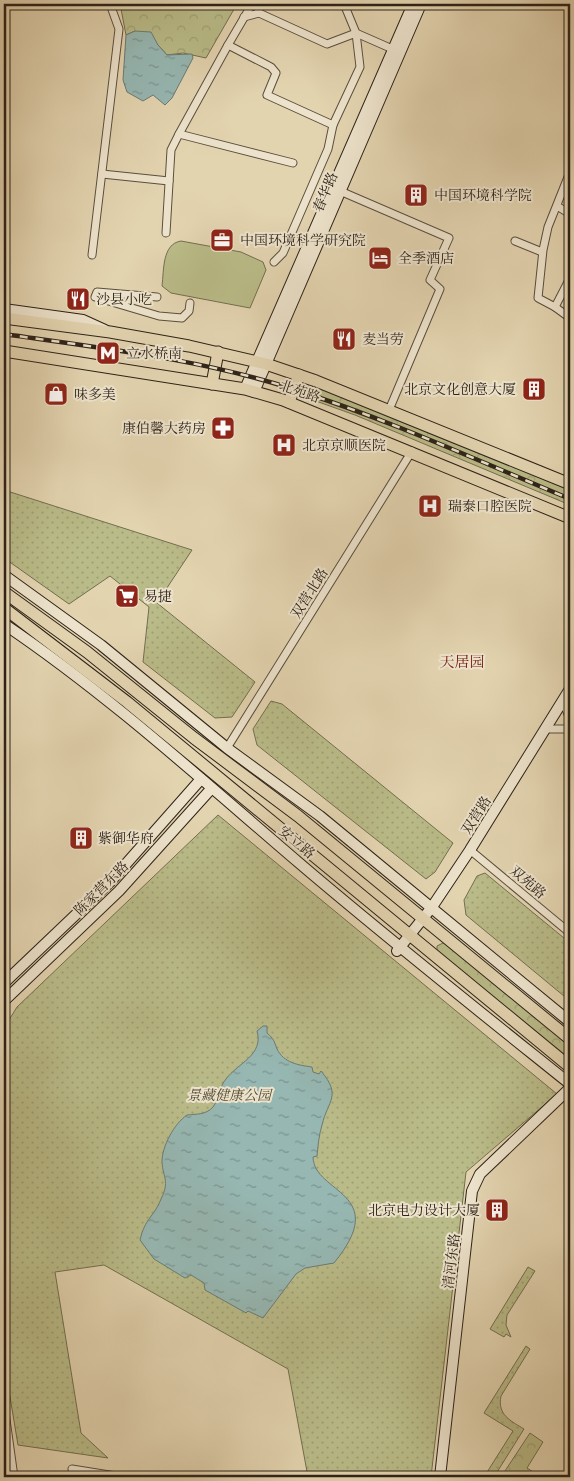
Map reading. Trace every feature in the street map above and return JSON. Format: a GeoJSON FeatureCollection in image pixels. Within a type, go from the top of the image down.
{"type":"FeatureCollection","features":[{"type":"Feature","properties":{"kind":"main road","name":"北苑路"},"geometry":{"type":"LineString","coordinates":[[4,318],[110,332],[218,352],[261,363],[299,375],[389,410],[570,484]]}},
{"type":"Feature","properties":{"kind":"main road","name":"北苑路"},"geometry":{"type":"LineString","coordinates":[[4,351],[250,390],[289,402],[412,451],[570,518]]}},
{"type":"Feature","properties":{"kind":"main road"},"geometry":{"type":"LineString","coordinates":[[212,384],[218,352]]}},
{"type":"Feature","properties":{"kind":"main road"},"geometry":{"type":"LineString","coordinates":[[289,402],[299,375]]}},
{"type":"Feature","properties":{"kind":"main road","name":"安立路"},"geometry":{"type":"LineString","coordinates":[[4,592],[88,652],[424,918],[570,1039]]}},
{"type":"Feature","properties":{"kind":"main road","name":"安立路"},"geometry":{"type":"LineString","coordinates":[[4,608],[127,702],[570,1067]]}},
{"type":"Feature","properties":{"kind":"street"},"geometry":{"type":"LineString","coordinates":[[92,255],[119,28],[110,4]]}},
{"type":"Feature","properties":{"kind":"street"},"geometry":{"type":"LineString","coordinates":[[166,233],[171,150],[178,134],[252,4]]}},
{"type":"Feature","properties":{"kind":"street"},"geometry":{"type":"LineString","coordinates":[[257,4],[259,13]]}},
{"type":"Feature","properties":{"kind":"street"},"geometry":{"type":"LineString","coordinates":[[274,262],[283,253],[328,149],[333,125],[360,68],[356,34],[344,4]]}},
{"type":"Feature","properties":{"kind":"street","name":"春华路"},"geometry":{"type":"LineString","coordinates":[[261,363],[340,191],[397,51],[413,4]]}},
{"type":"Feature","properties":{"kind":"street","name":"春华路"},"geometry":{"type":"LineString","coordinates":[[250,390],[397,51],[421,4]]}},
{"type":"Feature","properties":{"kind":"street"},"geometry":{"type":"LineString","coordinates":[[244,18],[259,13],[327,44],[356,34],[397,51]]}},
{"type":"Feature","properties":{"kind":"street"},"geometry":{"type":"LineString","coordinates":[[228,45],[271,67],[276,73],[267,95],[333,125]]}},
{"type":"Feature","properties":{"kind":"street"},"geometry":{"type":"LineString","coordinates":[[178,134],[293,163]]}},
{"type":"Feature","properties":{"kind":"street"},"geometry":{"type":"LineString","coordinates":[[570,172],[548,227],[542,252],[538,298],[570,318]]}},
{"type":"Feature","properties":{"kind":"street"},"geometry":{"type":"LineString","coordinates":[[102,174],[169,181]]}},
{"type":"Feature","properties":{"kind":"street"},"geometry":{"type":"LineString","coordinates":[[340,191],[449,238],[430,280],[440,289],[389,410]]}},
{"type":"Feature","properties":{"kind":"street"},"geometry":{"type":"LineString","coordinates":[[557,206],[570,214]]}},
{"type":"Feature","properties":{"kind":"street"},"geometry":{"type":"LineString","coordinates":[[514,241],[542,252]]}},
{"type":"Feature","properties":{"kind":"street"},"geometry":{"type":"LineString","coordinates":[[555,307],[570,278]]}},
{"type":"Feature","properties":{"kind":"street"},"geometry":{"type":"LineString","coordinates":[[157,297],[96,292],[96,297],[159,316],[182,318],[189,311],[190,303]]}},
{"type":"Feature","properties":{"kind":"street","name":"北苑路"},"geometry":{"type":"LineString","coordinates":[[4,309],[83,320],[110,332]]}},
{"type":"Feature","properties":{"kind":"street","name":"双营北路"},"geometry":{"type":"LineString","coordinates":[[227,748],[412,451]]}},
{"type":"Feature","properties":{"kind":"street"},"geometry":{"type":"LineString","coordinates":[[4,575],[101,644],[227,748],[320,816],[570,1022]]}},
{"type":"Feature","properties":{"kind":"street","name":"安立路"},"geometry":{"type":"LineString","coordinates":[[4,624],[74,673],[399,949],[570,1086]]}},
{"type":"Feature","properties":{"kind":"street","name":"双营路"},"geometry":{"type":"LineString","coordinates":[[399,949],[432,908],[547,729],[570,689]]}},
{"type":"Feature","properties":{"kind":"street"},"geometry":{"type":"LineString","coordinates":[[563,702],[570,719]]}},
{"type":"Feature","properties":{"kind":"street"},"geometry":{"type":"LineString","coordinates":[[547,729],[570,729]]}},
{"type":"Feature","properties":{"kind":"street","name":"陈家营东路"},"geometry":{"type":"LineString","coordinates":[[4,983],[110,882],[200,779]]}},
{"type":"Feature","properties":{"kind":"street","name":"陈家营东路"},"geometry":{"type":"LineString","coordinates":[[4,1001],[119,891],[211,789]]}},
{"type":"Feature","properties":{"kind":"street","name":"双苑路"},"geometry":{"type":"LineString","coordinates":[[470,850],[570,933]]}},
{"type":"Feature","properties":{"kind":"street","name":"清河东路"},"geometry":{"type":"LineString","coordinates":[[440,1477],[472,1191],[480,1174],[570,1086]]}},
{"type":"Feature","properties":{"kind":"street"},"geometry":{"type":"LineString","coordinates":[[4,1405],[14,1477]]}},
{"type":"Feature","properties":{"kind":"street"},"geometry":{"type":"LineString","coordinates":[[74,1477],[72,1469],[122,1477]]}},
{"type":"Feature","properties":{"kind":"green space"},"geometry":{"type":"Polygon","coordinates":[[[122,4],[166,4],[171,7],[173,4],[237,4],[206,58],[183,53],[167,55],[158,45],[135,31],[126,35],[121,9],[122,4]]]}},
{"type":"Feature","properties":{"kind":"green space"},"geometry":{"type":"Polygon","coordinates":[[[181,241],[241,252],[263,262],[266,270],[250,308],[171,293],[162,286],[167,252],[175,243],[181,241]]]}},
{"type":"Feature","properties":{"kind":"green space"},"geometry":{"type":"Polygon","coordinates":[[[304,383],[377,410],[570,490],[570,505],[355,415],[299,395],[298,388],[304,383]]]}},
{"type":"Feature","properties":{"kind":"green space"},"geometry":{"type":"Polygon","coordinates":[[[4,490],[192,550],[157,603],[255,682],[232,717],[215,718],[143,662],[149,607],[110,576],[69,604],[4,558],[4,490]]]}},
{"type":"Feature","properties":{"kind":"green space"},"geometry":{"type":"Polygon","coordinates":[[[271,701],[282,704],[453,843],[435,872],[426,879],[257,745],[253,729],[271,701]]]}},
{"type":"Feature","properties":{"kind":"green space","name":"景藏健康公园"},"geometry":{"type":"Polygon","coordinates":[[[218,815],[557,1094],[466,1172],[431,1477],[308,1477],[288,1369],[104,1265],[55,1272],[81,1433],[108,1458],[18,1445],[4,1361],[4,1028],[17,1007],[218,815]]]}},
{"type":"Feature","properties":{"kind":"green space"},"geometry":{"type":"Polygon","coordinates":[[[485,873],[570,943],[570,1001],[466,915],[464,900],[477,876],[485,873]]]}},
{"type":"Feature","properties":{"kind":"green space"},"geometry":{"type":"Polygon","coordinates":[[[445,942],[570,1045],[570,1061],[437,952],[437,946],[445,942]]]}},
{"type":"Feature","properties":{"kind":"green space"},"geometry":{"type":"Polygon","coordinates":[[[528,1267],[535,1271],[507,1315],[506,1325],[511,1337],[506,1334],[504,1337],[490,1329],[528,1267]]]}},
{"type":"Feature","properties":{"kind":"green space"},"geometry":{"type":"Polygon","coordinates":[[[526,1346],[530,1349],[501,1396],[500,1403],[506,1417],[524,1429],[494,1477],[484,1477],[513,1431],[484,1413],[526,1346]]]}},
{"type":"Feature","properties":{"kind":"green space"},"geometry":{"type":"Polygon","coordinates":[[[530,1433],[543,1442],[527,1468],[541,1477],[501,1477],[530,1433]]]}},
{"type":"Feature","properties":{"kind":"water"},"geometry":{"type":"Polygon","coordinates":[[[135,31],[151,32],[158,45],[167,55],[192,54],[193,58],[172,98],[165,105],[153,95],[143,101],[127,92],[123,80],[126,35],[135,31]]]}},
{"type":"Feature","properties":{"kind":"water"},"geometry":{"type":"Polygon","coordinates":[[[263,1026],[267,1026],[267,1033],[283,1057],[297,1064],[312,1067],[313,1072],[319,1074],[321,1071],[331,1086],[332,1098],[321,1129],[317,1156],[313,1157],[317,1169],[325,1179],[346,1197],[353,1208],[355,1222],[350,1240],[334,1263],[305,1268],[296,1274],[263,1318],[248,1311],[246,1313],[205,1290],[204,1283],[191,1275],[185,1278],[154,1259],[140,1240],[144,1227],[164,1193],[166,1184],[162,1162],[164,1149],[170,1136],[187,1115],[204,1113],[213,1107],[226,1079],[253,1053],[257,1046],[257,1031],[263,1026]]]}},
{"type":"Feature","properties":{"kind":"railway"},"geometry":{"type":"LineString","coordinates":[[4,334],[186,362],[293,389],[433,441],[570,499]]}},
{"type":"Feature","properties":{"kind":"place","name":"中国环境科学院"},"geometry":{"type":"Point","coordinates":[416,195]}},
{"type":"Feature","properties":{"kind":"place","name":"中国环境科学研究院"},"geometry":{"type":"Point","coordinates":[222,240]}},
{"type":"Feature","properties":{"kind":"place","name":"全季酒店"},"geometry":{"type":"Point","coordinates":[380,258]}},
{"type":"Feature","properties":{"kind":"place","name":"沙县小吃"},"geometry":{"type":"Point","coordinates":[78,299]}},
{"type":"Feature","properties":{"kind":"place","name":"麦当劳"},"geometry":{"type":"Point","coordinates":[344,339]}},
{"type":"Feature","properties":{"kind":"place","name":"立水桥南"},"geometry":{"type":"Point","coordinates":[108,353]}},
{"type":"Feature","properties":{"kind":"place","name":"北京文化创意大厦"},"geometry":{"type":"Point","coordinates":[534,389]}},
{"type":"Feature","properties":{"kind":"place","name":"味多美"},"geometry":{"type":"Point","coordinates":[56,394]}},
{"type":"Feature","properties":{"kind":"place","name":"康伯馨大药房"},"geometry":{"type":"Point","coordinates":[223,428]}},
{"type":"Feature","properties":{"kind":"place","name":"北京京顺医院"},"geometry":{"type":"Point","coordinates":[284,445]}},
{"type":"Feature","properties":{"kind":"place","name":"瑞泰口腔医院"},"geometry":{"type":"Point","coordinates":[430,506]}},
{"type":"Feature","properties":{"kind":"place","name":"易捷"},"geometry":{"type":"Point","coordinates":[127,596]}},
{"type":"Feature","properties":{"kind":"place","name":"紫御华府"},"geometry":{"type":"Point","coordinates":[81,838]}},
{"type":"Feature","properties":{"kind":"place","name":"北京电力设计大厦"},"geometry":{"type":"Point","coordinates":[497,1210]}},
{"type":"Feature","properties":{"kind":"district","name":"天居园"},"geometry":{"type":"Point","coordinates":[462,662]}}]}
